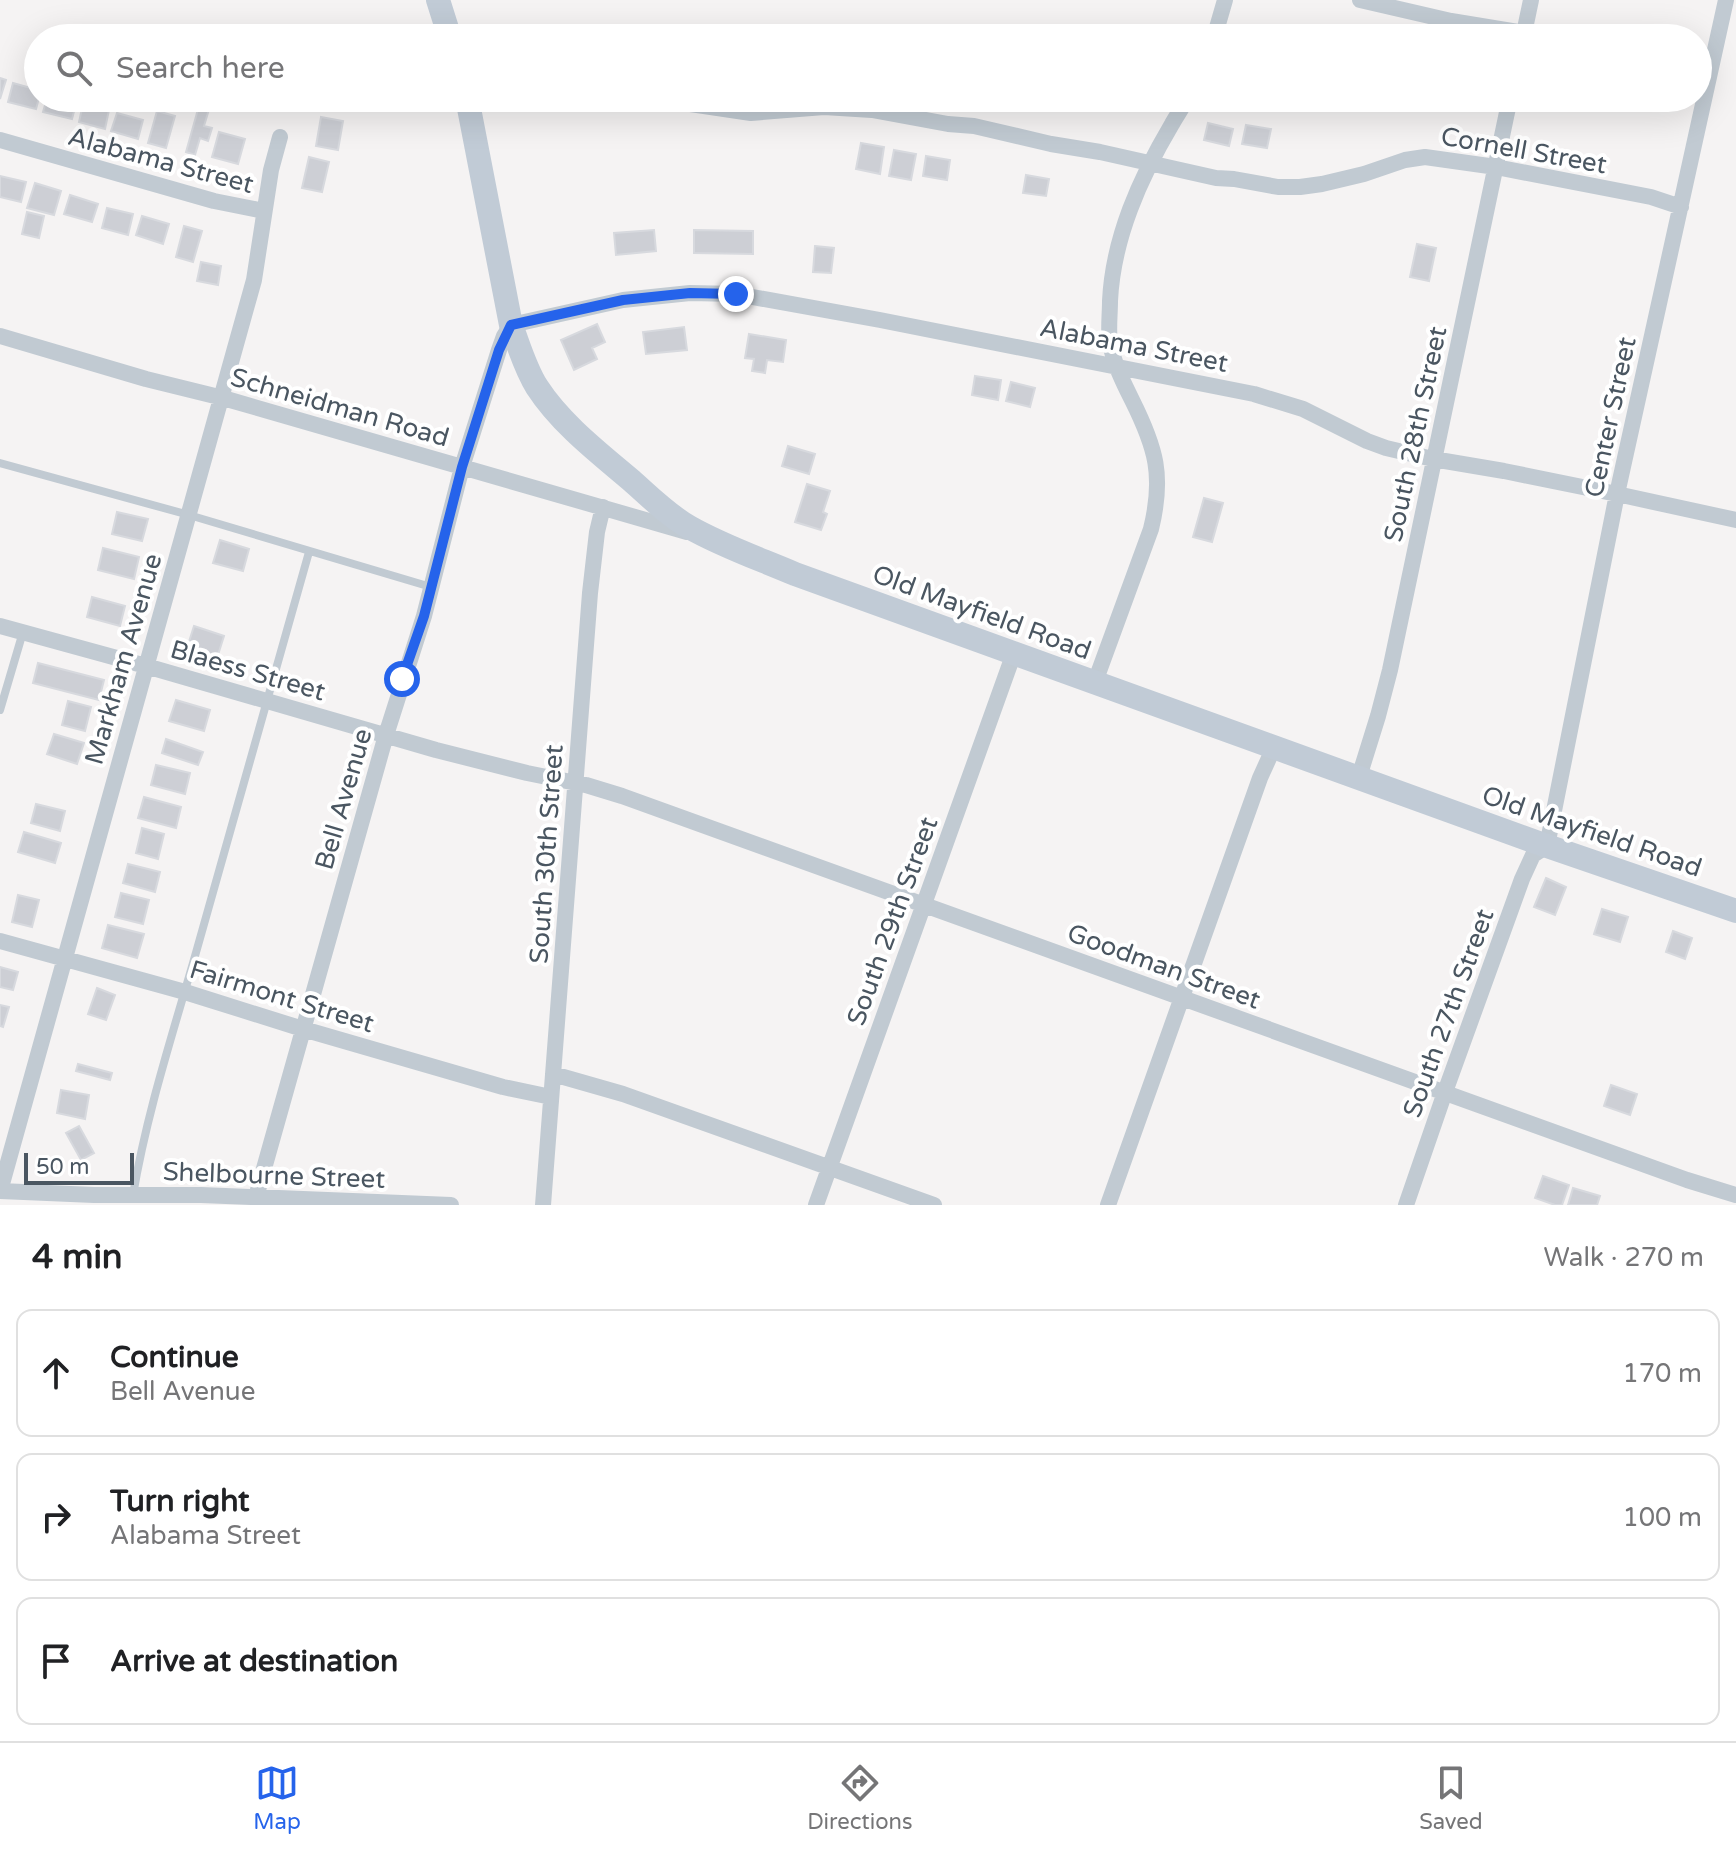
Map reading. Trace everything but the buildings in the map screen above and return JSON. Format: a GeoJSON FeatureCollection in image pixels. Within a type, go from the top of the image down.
{"type":"FeatureCollection","features":[{"type":"Feature","properties":{"kind":"main road"},"geometry":{"type":"LineString","coordinates":[[438,0],[446,24]]}},
{"type":"Feature","properties":{"kind":"main road","name":"Old Mayfield Road"},"geometry":{"type":"LineString","coordinates":[[470,112],[511,325],[537,387],[555,410],[597,451],[687,526],[795,574],[1547,846],[1736,911]]}},
{"type":"Feature","properties":{"kind":"street"},"geometry":{"type":"LineString","coordinates":[[1218,24],[1225,0]]}},
{"type":"Feature","properties":{"kind":"street"},"geometry":{"type":"LineString","coordinates":[[1360,0],[1465,24]]}},
{"type":"Feature","properties":{"kind":"street"},"geometry":{"type":"LineString","coordinates":[[1526,24],[1531,0]]}},
{"type":"Feature","properties":{"kind":"street","name":"Center Street"},"geometry":{"type":"LineString","coordinates":[[1712,64],[1726,0]]}},
{"type":"Feature","properties":{"kind":"street","name":"Cornell Street"},"geometry":{"type":"LineString","coordinates":[[883,112],[974,126],[1216,178],[1278,187],[1322,184],[1425,157],[1496,167],[1651,197],[1681,207]]}},
{"type":"Feature","properties":{"kind":"street"},"geometry":{"type":"LineString","coordinates":[[1095,682],[1151,529],[1159,484],[1150,442],[1116,366],[1110,342],[1113,263],[1125,220],[1179,112]]}},
{"type":"Feature","properties":{"kind":"street","name":"South 28th Street"},"geometry":{"type":"LineString","coordinates":[[1359,777],[1387,683],[1507,112]]}},
{"type":"Feature","properties":{"kind":"street","name":"Center Street"},"geometry":{"type":"LineString","coordinates":[[1547,846],[1617,494],[1702,112]]}},
{"type":"Feature","properties":{"kind":"street","name":"Markham Avenue"},"geometry":{"type":"LineString","coordinates":[[0,1191],[223,398],[254,280],[271,170],[280,137]]}},
{"type":"Feature","properties":{"kind":"street","name":"Alabama Street"},"geometry":{"type":"LineString","coordinates":[[0,140],[214,201],[264,211]]}},
{"type":"Feature","properties":{"kind":"street","name":"Alabama Street"},"geometry":{"type":"LineString","coordinates":[[511,325],[623,300],[690,293],[736,294],[1279,400],[1386,448],[1736,520]]}},
{"type":"Feature","properties":{"kind":"street","name":"Bell Avenue"},"geometry":{"type":"LineString","coordinates":[[256,1197],[386,735],[431,587],[462,467],[499,350],[511,325]]}},
{"type":"Feature","properties":{"kind":"street","name":"Schneidman Road"},"geometry":{"type":"LineString","coordinates":[[0,336],[712,539]]}},
{"type":"Feature","properties":{"kind":"street","name":"South 30th Street"},"geometry":{"type":"LineString","coordinates":[[543,1205],[590,593],[603,507]]}},
{"type":"Feature","properties":{"kind":"street","name":"Blaess Street"},"geometry":{"type":"LineString","coordinates":[[0,626],[386,735],[512,769],[575,782]]}},
{"type":"Feature","properties":{"kind":"street","name":"South 29th Street"},"geometry":{"type":"LineString","coordinates":[[816,1205],[1014,653]]}},
{"type":"Feature","properties":{"kind":"street"},"geometry":{"type":"LineString","coordinates":[[1108,1205],[1274,747]]}},
{"type":"Feature","properties":{"kind":"street","name":"Goodman Street"},"geometry":{"type":"LineString","coordinates":[[575,782],[622,796],[1687,1180],[1736,1195]]}},
{"type":"Feature","properties":{"kind":"street","name":"South 27th Street"},"geometry":{"type":"LineString","coordinates":[[1406,1205],[1522,879],[1533,855],[1547,846]]}},
{"type":"Feature","properties":{"kind":"street","name":"Fairmont Street"},"geometry":{"type":"LineString","coordinates":[[0,941],[185,992],[503,1087],[551,1097]]}},
{"type":"Feature","properties":{"kind":"street"},"geometry":{"type":"LineString","coordinates":[[553,1074],[623,1094],[934,1205]]}},
{"type":"Feature","properties":{"kind":"street","name":"Shelbourne Street"},"geometry":{"type":"LineString","coordinates":[[0,1191],[133,1195],[156,1200],[256,1197],[451,1205]]}},
{"type":"Feature","properties":{"kind":"lane"},"geometry":{"type":"LineString","coordinates":[[0,463],[431,587]]}},
{"type":"Feature","properties":{"kind":"lane"},"geometry":{"type":"LineString","coordinates":[[133,1195],[140,1151],[158,1080],[309,552]]}},
{"type":"Feature","properties":{"kind":"lane"},"geometry":{"type":"LineString","coordinates":[[0,710],[23,632]]}},
{"type":"Feature","properties":{"kind":"route"},"geometry":{"type":"LineString","coordinates":[[402,679],[424,616],[462,467],[499,350],[511,325],[623,300],[690,293],[736,294]]}}]}
